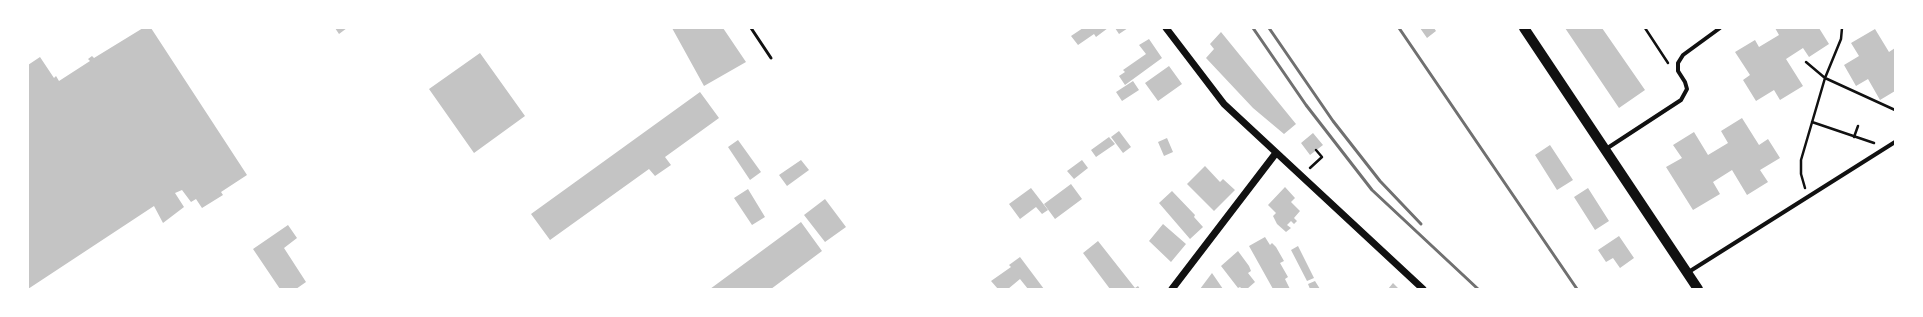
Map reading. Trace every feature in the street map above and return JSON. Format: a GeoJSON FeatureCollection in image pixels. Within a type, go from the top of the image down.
{"type":"FeatureCollection","features":[{"type":"Feature","properties":{"kind":"main road"},"geometry":{"type":"LineString","coordinates":[[1524,28],[1698,289]]}},
{"type":"Feature","properties":{"kind":"street"},"geometry":{"type":"LineString","coordinates":[[1166,28],[1224,104],[1422,289]]}},
{"type":"Feature","properties":{"kind":"street"},"geometry":{"type":"LineString","coordinates":[[1606,150],[1681,100],[1686,89],[1685,82],[1678,71],[1678,63],[1683,55],[1720,28]]}},
{"type":"Feature","properties":{"kind":"street"},"geometry":{"type":"LineString","coordinates":[[1687,273],[1895,142]]}},
{"type":"Feature","properties":{"kind":"street"},"geometry":{"type":"LineString","coordinates":[[1172,289],[1276,153]]}},
{"type":"Feature","properties":{"kind":"lane"},"geometry":{"type":"LineString","coordinates":[[751,28],[771,58]]}},
{"type":"Feature","properties":{"kind":"path"},"geometry":{"type":"LineString","coordinates":[[1645,28],[1668,63],[1678,63]]}},
{"type":"Feature","properties":{"kind":"path"},"geometry":{"type":"LineString","coordinates":[[1807,197],[1800,174],[1800,167],[1825,78],[1841,39],[1842,28]]}},
{"type":"Feature","properties":{"kind":"path"},"geometry":{"type":"LineString","coordinates":[[1806,62],[1825,78],[1895,110]]}},
{"type":"Feature","properties":{"kind":"path"},"geometry":{"type":"LineString","coordinates":[[1812,122],[1886,147]]}},
{"type":"Feature","properties":{"kind":"path"},"geometry":{"type":"LineString","coordinates":[[1854,136],[1858,126]]}},
{"type":"Feature","properties":{"kind":"path"},"geometry":{"type":"LineString","coordinates":[[1301,176],[1322,158],[1316,150]]}},
{"type":"Feature","properties":{"kind":"building"},"geometry":{"type":"Polygon","coordinates":[[[143,28],[151,28],[247,175],[221,192],[223,195],[202,208],[196,199],[191,202],[182,190],[175,193],[184,207],[163,223],[154,206],[28,289],[28,65],[40,57],[54,78],[56,76],[59,81],[90,61],[88,59],[92,56],[94,58],[143,28]]]}},
{"type":"Feature","properties":{"kind":"building"},"geometry":{"type":"Polygon","coordinates":[[[335,28],[347,28],[339,34],[335,28]]]}},
{"type":"Feature","properties":{"kind":"building"},"geometry":{"type":"Polygon","coordinates":[[[672,28],[723,28],[746,62],[704,86],[672,28]]]}},
{"type":"Feature","properties":{"kind":"building"},"geometry":{"type":"Polygon","coordinates":[[[1083,28],[1108,28],[1096,37],[1094,34],[1078,45],[1071,36],[1083,28]]]}},
{"type":"Feature","properties":{"kind":"building"},"geometry":{"type":"Polygon","coordinates":[[[1115,28],[1128,28],[1119,34],[1115,28]]]}},
{"type":"Feature","properties":{"kind":"building"},"geometry":{"type":"Polygon","coordinates":[[[1420,28],[1434,28],[1436,31],[1427,38],[1420,28]]]}},
{"type":"Feature","properties":{"kind":"building"},"geometry":{"type":"Polygon","coordinates":[[[1565,28],[1602,28],[1645,90],[1619,108],[1565,28]]]}},
{"type":"Feature","properties":{"kind":"building"},"geometry":{"type":"Polygon","coordinates":[[[1775,28],[1819,28],[1829,44],[1809,57],[1803,48],[1786,59],[1803,86],[1780,100],[1774,90],[1756,101],[1743,80],[1750,75],[1735,52],[1755,40],[1759,47],[1779,35],[1775,28]]]}},
{"type":"Feature","properties":{"kind":"building"},"geometry":{"type":"Polygon","coordinates":[[[1875,29],[1889,52],[1895,48],[1895,91],[1880,100],[1868,79],[1856,86],[1844,65],[1859,56],[1851,43],[1875,29]]]}},
{"type":"Feature","properties":{"kind":"building"},"geometry":{"type":"Polygon","coordinates":[[[1221,32],[1296,124],[1284,134],[1253,108],[1206,58],[1214,49],[1210,44],[1221,32]]]}},
{"type":"Feature","properties":{"kind":"building"},"geometry":{"type":"Polygon","coordinates":[[[1149,39],[1162,58],[1125,85],[1119,76],[1125,72],[1123,70],[1146,54],[1139,45],[1149,39]]]}},
{"type":"Feature","properties":{"kind":"building"},"geometry":{"type":"Polygon","coordinates":[[[480,53],[525,116],[474,153],[429,89],[480,53]]]}},
{"type":"Feature","properties":{"kind":"building"},"geometry":{"type":"Polygon","coordinates":[[[1169,66],[1182,84],[1158,101],[1145,83],[1169,66]]]}},
{"type":"Feature","properties":{"kind":"building"},"geometry":{"type":"Polygon","coordinates":[[[1133,81],[1139,90],[1122,101],[1116,92],[1133,81]]]}},
{"type":"Feature","properties":{"kind":"building"},"geometry":{"type":"Polygon","coordinates":[[[700,92],[719,118],[665,157],[671,165],[655,176],[649,169],[550,240],[531,214],[700,92]]]}},
{"type":"Feature","properties":{"kind":"building"},"geometry":{"type":"Polygon","coordinates":[[[1742,118],[1759,145],[1768,139],[1780,158],[1760,170],[1768,182],[1747,195],[1732,170],[1713,182],[1720,194],[1693,210],[1666,167],[1682,158],[1673,145],[1694,132],[1708,155],[1728,143],[1721,131],[1742,118]]]}},
{"type":"Feature","properties":{"kind":"building"},"geometry":{"type":"Polygon","coordinates":[[[1119,131],[1131,147],[1123,153],[1111,137],[1119,131]]]}},
{"type":"Feature","properties":{"kind":"building"},"geometry":{"type":"Polygon","coordinates":[[[1313,133],[1323,145],[1310,155],[1301,143],[1313,133]]]}},
{"type":"Feature","properties":{"kind":"building"},"geometry":{"type":"Polygon","coordinates":[[[1109,137],[1115,144],[1096,157],[1091,150],[1109,137]]]}},
{"type":"Feature","properties":{"kind":"building"},"geometry":{"type":"Polygon","coordinates":[[[1167,138],[1173,152],[1164,156],[1158,142],[1167,138]]]}},
{"type":"Feature","properties":{"kind":"building"},"geometry":{"type":"Polygon","coordinates":[[[738,140],[761,172],[750,180],[728,147],[738,140]]]}},
{"type":"Feature","properties":{"kind":"building"},"geometry":{"type":"Polygon","coordinates":[[[1550,145],[1573,180],[1557,190],[1535,155],[1550,145]]]}},
{"type":"Feature","properties":{"kind":"building"},"geometry":{"type":"Polygon","coordinates":[[[801,160],[809,170],[787,186],[779,175],[801,160]]]}},
{"type":"Feature","properties":{"kind":"building"},"geometry":{"type":"Polygon","coordinates":[[[1082,160],[1088,168],[1074,179],[1067,171],[1082,160]]]}},
{"type":"Feature","properties":{"kind":"building"},"geometry":{"type":"Polygon","coordinates":[[[1205,166],[1220,182],[1223,179],[1235,190],[1214,211],[1187,184],[1205,166]]]}},
{"type":"Feature","properties":{"kind":"building"},"geometry":{"type":"Polygon","coordinates":[[[1071,184],[1082,199],[1055,219],[1044,204],[1071,184]]]}},
{"type":"Feature","properties":{"kind":"building"},"geometry":{"type":"Polygon","coordinates":[[[1285,187],[1295,198],[1291,202],[1300,211],[1294,218],[1297,221],[1294,224],[1291,221],[1287,225],[1291,228],[1286,232],[1277,224],[1273,216],[1276,213],[1268,205],[1285,187]]]}},
{"type":"Feature","properties":{"kind":"building"},"geometry":{"type":"Polygon","coordinates":[[[1031,188],[1048,210],[1042,214],[1036,207],[1020,219],[1009,204],[1031,188]]]}},
{"type":"Feature","properties":{"kind":"building"},"geometry":{"type":"Polygon","coordinates":[[[1588,188],[1609,221],[1595,230],[1574,197],[1588,188]]]}},
{"type":"Feature","properties":{"kind":"building"},"geometry":{"type":"Polygon","coordinates":[[[748,189],[765,217],[752,225],[734,198],[748,189]]]}},
{"type":"Feature","properties":{"kind":"building"},"geometry":{"type":"Polygon","coordinates":[[[1172,191],[1195,215],[1194,217],[1203,227],[1190,239],[1159,203],[1172,191]]]}},
{"type":"Feature","properties":{"kind":"building"},"geometry":{"type":"Polygon","coordinates":[[[825,199],[846,227],[825,242],[804,215],[825,199]]]}},
{"type":"Feature","properties":{"kind":"building"},"geometry":{"type":"Polygon","coordinates":[[[801,222],[822,251],[771,289],[710,289],[801,222]]]}},
{"type":"Feature","properties":{"kind":"building"},"geometry":{"type":"Polygon","coordinates":[[[1163,224],[1186,244],[1171,262],[1149,241],[1163,224]]]}},
{"type":"Feature","properties":{"kind":"building"},"geometry":{"type":"Polygon","coordinates":[[[288,225],[297,238],[284,248],[306,282],[296,289],[280,289],[253,249],[288,225]]]}},
{"type":"Feature","properties":{"kind":"building"},"geometry":{"type":"Polygon","coordinates":[[[1619,236],[1634,258],[1620,268],[1613,258],[1606,262],[1598,250],[1619,236]]]}},
{"type":"Feature","properties":{"kind":"building"},"geometry":{"type":"Polygon","coordinates":[[[1265,237],[1270,245],[1272,243],[1276,247],[1284,261],[1280,263],[1288,277],[1285,279],[1290,289],[1273,289],[1249,246],[1265,237]]]}},
{"type":"Feature","properties":{"kind":"building"},"geometry":{"type":"Polygon","coordinates":[[[1098,241],[1135,288],[1138,286],[1140,289],[1110,289],[1083,253],[1098,241]]]}},
{"type":"Feature","properties":{"kind":"building"},"geometry":{"type":"Polygon","coordinates":[[[1298,246],[1314,278],[1307,281],[1291,250],[1298,246]]]}},
{"type":"Feature","properties":{"kind":"building"},"geometry":{"type":"Polygon","coordinates":[[[1238,251],[1249,266],[1251,271],[1248,273],[1255,282],[1247,289],[1242,289],[1240,287],[1238,288],[1221,266],[1238,251]]]}},
{"type":"Feature","properties":{"kind":"building"},"geometry":{"type":"Polygon","coordinates":[[[1020,257],[1044,289],[1028,289],[1020,279],[1008,289],[998,289],[991,281],[1011,267],[1009,265],[1020,257]]]}},
{"type":"Feature","properties":{"kind":"building"},"geometry":{"type":"Polygon","coordinates":[[[1212,273],[1223,289],[1200,289],[1212,273]]]}},
{"type":"Feature","properties":{"kind":"building"},"geometry":{"type":"Polygon","coordinates":[[[1315,281],[1320,289],[1310,289],[1308,284],[1315,281]]]}},
{"type":"Feature","properties":{"kind":"building"},"geometry":{"type":"Polygon","coordinates":[[[1393,283],[1399,289],[1388,289],[1393,283]]]}},
{"type":"Feature","properties":{"kind":"railway"},"geometry":{"type":"LineString","coordinates":[[1253,28],[1306,105],[1372,190],[1478,289]]}},
{"type":"Feature","properties":{"kind":"railway"},"geometry":{"type":"LineString","coordinates":[[1269,28],[1333,121],[1380,181],[1421,224]]}},
{"type":"Feature","properties":{"kind":"railway"},"geometry":{"type":"LineString","coordinates":[[1399,28],[1577,289]]}}]}
